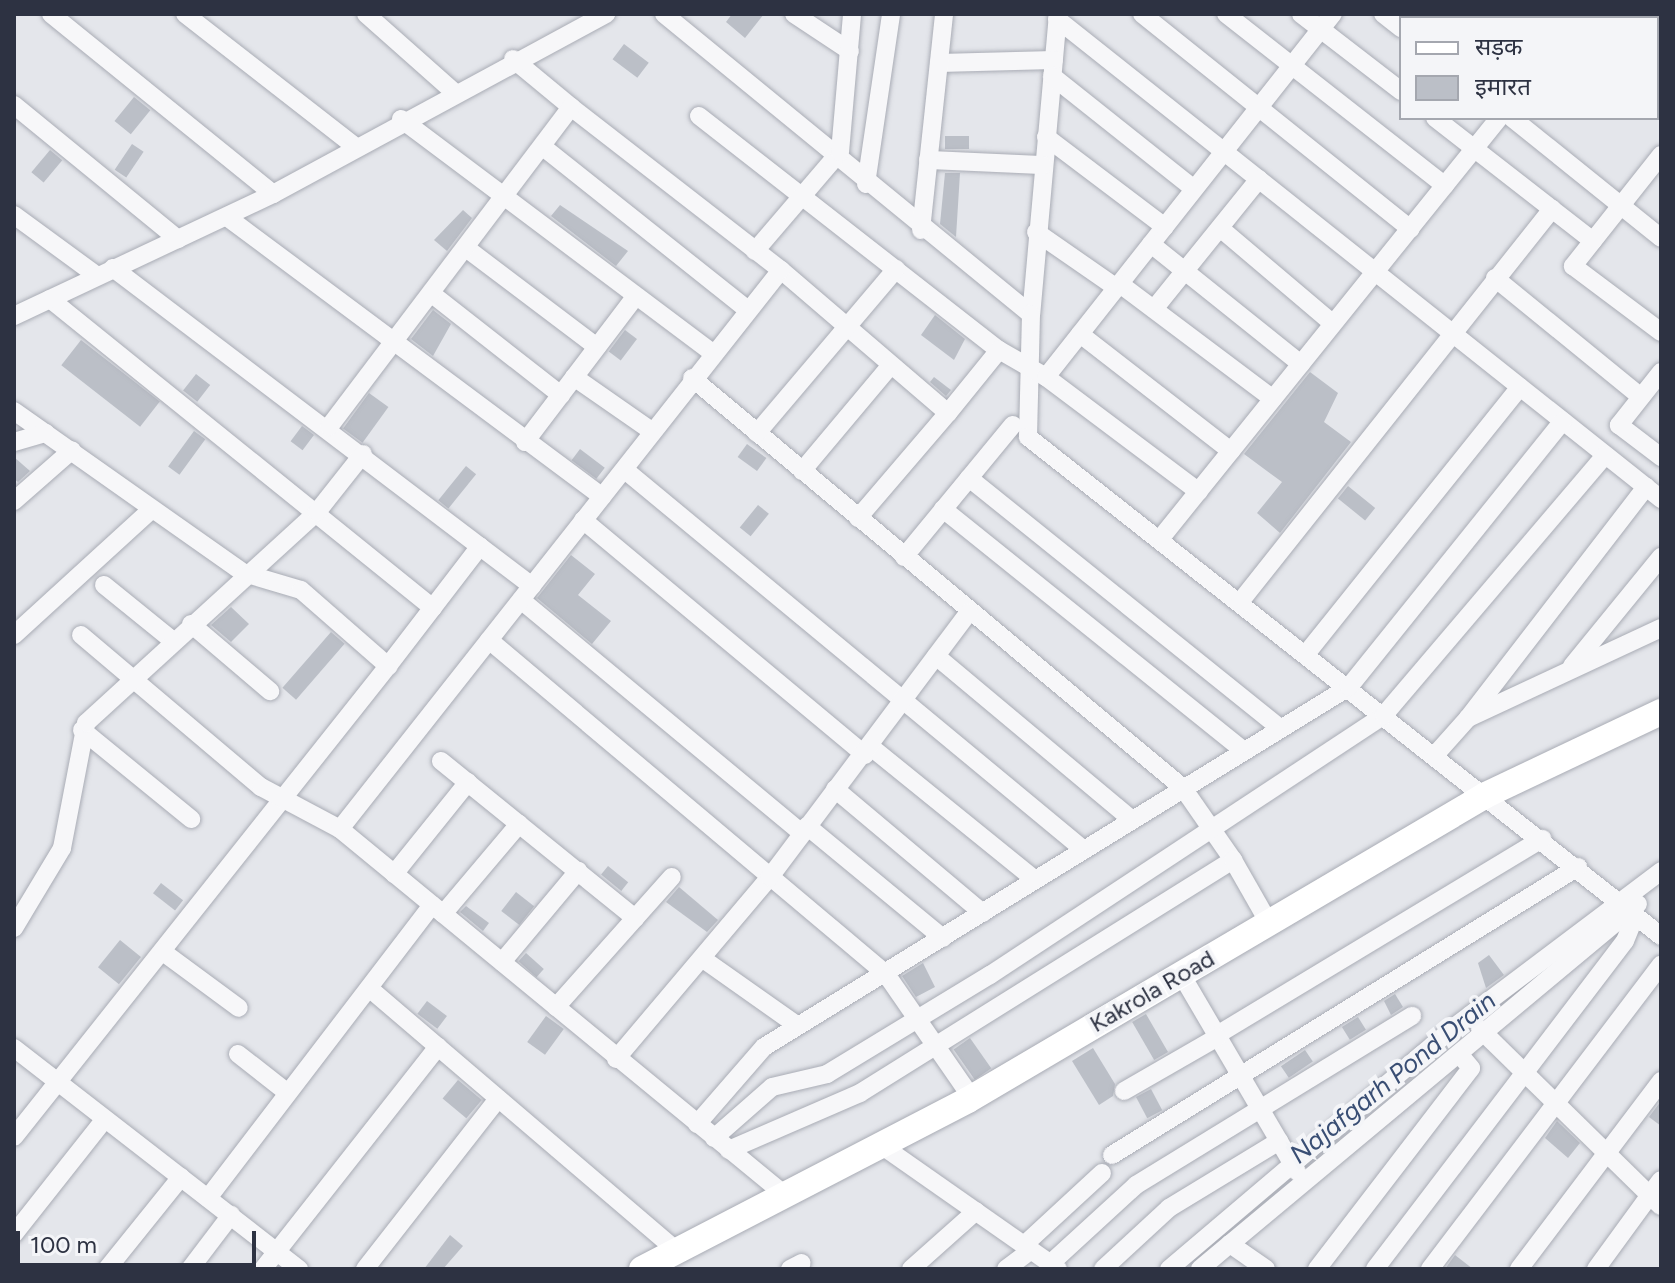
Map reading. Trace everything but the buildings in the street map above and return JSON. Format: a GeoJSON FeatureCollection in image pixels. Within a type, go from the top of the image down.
{"type":"FeatureCollection","features":[{"type":"Feature","properties":{"kind":"street"},"geometry":{"type":"LineString","coordinates":[[51,14],[273,194]]}},
{"type":"Feature","properties":{"kind":"street"},"geometry":{"type":"LineString","coordinates":[[185,14],[356,147]]}},
{"type":"Feature","properties":{"kind":"street"},"geometry":{"type":"LineString","coordinates":[[366,14],[454,92]]}},
{"type":"Feature","properties":{"kind":"street"},"geometry":{"type":"LineString","coordinates":[[14,316],[273,194],[401,119],[603,14]]}},
{"type":"Feature","properties":{"kind":"street"},"geometry":{"type":"LineString","coordinates":[[664,14],[921,230],[1031,314]]}},
{"type":"Feature","properties":{"kind":"street"},"geometry":{"type":"LineString","coordinates":[[794,14],[850,51]]}},
{"type":"Feature","properties":{"kind":"street"},"geometry":{"type":"LineString","coordinates":[[755,251],[835,159],[852,14]]}},
{"type":"Feature","properties":{"kind":"street"},"geometry":{"type":"LineString","coordinates":[[866,184],[891,14]]}},
{"type":"Feature","properties":{"kind":"street"},"geometry":{"type":"LineString","coordinates":[[921,230],[944,14]]}},
{"type":"Feature","properties":{"kind":"street"},"geometry":{"type":"LineString","coordinates":[[1142,14],[1410,229]]}},
{"type":"Feature","properties":{"kind":"street"},"geometry":{"type":"LineString","coordinates":[[1226,14],[1445,186]]}},
{"type":"Feature","properties":{"kind":"street"},"geometry":{"type":"LineString","coordinates":[[1301,14],[1399,89]]}},
{"type":"Feature","properties":{"kind":"street"},"geometry":{"type":"LineString","coordinates":[[1039,376],[1080,334],[1333,14]]}},
{"type":"Feature","properties":{"kind":"street"},"geometry":{"type":"LineString","coordinates":[[1383,14],[1399,26]]}},
{"type":"Feature","properties":{"kind":"street"},"geometry":{"type":"LineString","coordinates":[[1058,16],[1036,232],[1031,314],[1039,376],[1028,437],[1620,900],[1661,936]]}},
{"type":"Feature","properties":{"kind":"street"},"geometry":{"type":"LineString","coordinates":[[1058,16],[1654,493],[1435,755]]}},
{"type":"Feature","properties":{"kind":"street"},"geometry":{"type":"LineString","coordinates":[[513,59],[781,270],[948,413]]}},
{"type":"Feature","properties":{"kind":"street"},"geometry":{"type":"LineString","coordinates":[[939,63],[1053,68],[1194,189]]}},
{"type":"Feature","properties":{"kind":"street"},"geometry":{"type":"LineString","coordinates":[[14,105],[178,239]]}},
{"type":"Feature","properties":{"kind":"street"},"geometry":{"type":"LineString","coordinates":[[329,427],[571,107]]}},
{"type":"Feature","properties":{"kind":"street"},"geometry":{"type":"LineString","coordinates":[[699,116],[999,350],[1199,492]]}},
{"type":"Feature","properties":{"kind":"street"},"geometry":{"type":"LineString","coordinates":[[401,119],[713,353]]}},
{"type":"Feature","properties":{"kind":"street"},"geometry":{"type":"LineString","coordinates":[[1438,120],[1593,241]]}},
{"type":"Feature","properties":{"kind":"street"},"geometry":{"type":"LineString","coordinates":[[1160,539],[1497,120]]}},
{"type":"Feature","properties":{"kind":"street"},"geometry":{"type":"LineString","coordinates":[[1514,120],[1661,238]]}},
{"type":"Feature","properties":{"kind":"street"},"geometry":{"type":"LineString","coordinates":[[1046,137],[1165,227]]}},
{"type":"Feature","properties":{"kind":"street"},"geometry":{"type":"LineString","coordinates":[[543,147],[748,310]]}},
{"type":"Feature","properties":{"kind":"street"},"geometry":{"type":"LineString","coordinates":[[1661,155],[1573,266],[1661,332]]}},
{"type":"Feature","properties":{"kind":"street"},"geometry":{"type":"LineString","coordinates":[[928,160],[1043,165]]}},
{"type":"Feature","properties":{"kind":"street"},"geometry":{"type":"LineString","coordinates":[[1154,309],[1259,179]]}},
{"type":"Feature","properties":{"kind":"street"},"geometry":{"type":"LineString","coordinates":[[1240,602],[1451,332],[1552,209]]}},
{"type":"Feature","properties":{"kind":"street"},"geometry":{"type":"LineString","coordinates":[[14,215],[105,272],[329,427],[480,546],[526,593],[805,830],[943,938]]}},
{"type":"Feature","properties":{"kind":"street"},"geometry":{"type":"LineString","coordinates":[[227,217],[602,497]]}},
{"type":"Feature","properties":{"kind":"street"},"geometry":{"type":"LineString","coordinates":[[1220,228],[1333,324]]}},
{"type":"Feature","properties":{"kind":"street"},"geometry":{"type":"LineString","coordinates":[[1036,232],[1154,309],[1273,399]]}},
{"type":"Feature","properties":{"kind":"street"},"geometry":{"type":"LineString","coordinates":[[1151,244],[1301,364]]}},
{"type":"Feature","properties":{"kind":"street"},"geometry":{"type":"LineString","coordinates":[[466,248],[597,347]]}},
{"type":"Feature","properties":{"kind":"street"},"geometry":{"type":"LineString","coordinates":[[757,433],[844,325],[896,269]]}},
{"type":"Feature","properties":{"kind":"street"},"geometry":{"type":"LineString","coordinates":[[340,829],[625,470],[692,378],[781,270]]}},
{"type":"Feature","properties":{"kind":"street"},"geometry":{"type":"LineString","coordinates":[[1495,278],[1641,397]]}},
{"type":"Feature","properties":{"kind":"street"},"geometry":{"type":"LineString","coordinates":[[432,294],[561,395]]}},
{"type":"Feature","properties":{"kind":"street"},"geometry":{"type":"LineString","coordinates":[[525,442],[636,296]]}},
{"type":"Feature","properties":{"kind":"street"},"geometry":{"type":"LineString","coordinates":[[50,299],[433,608]]}},
{"type":"Feature","properties":{"kind":"street"},"geometry":{"type":"LineString","coordinates":[[1080,334],[1231,451]]}},
{"type":"Feature","properties":{"kind":"street"},"geometry":{"type":"LineString","coordinates":[[858,518],[999,350]]}},
{"type":"Feature","properties":{"kind":"street"},"geometry":{"type":"LineString","coordinates":[[802,471],[891,365]]}},
{"type":"Feature","properties":{"kind":"street"},"geometry":{"type":"LineString","coordinates":[[1661,372],[1619,425],[1661,457]]}},
{"type":"Feature","properties":{"kind":"street"},"geometry":{"type":"LineString","coordinates":[[574,377],[653,432]]}},
{"type":"Feature","properties":{"kind":"street"},"geometry":{"type":"LineString","coordinates":[[692,378],[1183,788],[1233,860],[1269,923]]}},
{"type":"Feature","properties":{"kind":"street"},"geometry":{"type":"LineString","coordinates":[[1306,654],[1520,387]]}},
{"type":"Feature","properties":{"kind":"street"},"geometry":{"type":"LineString","coordinates":[[14,411],[244,573],[301,590],[388,666]]}},
{"type":"Feature","properties":{"kind":"street"},"geometry":{"type":"LineString","coordinates":[[697,1124],[764,1047],[886,974],[1277,726],[1349,687],[1563,421]]}},
{"type":"Feature","properties":{"kind":"street"},"geometry":{"type":"LineString","coordinates":[[904,557],[1013,425]]}},
{"type":"Feature","properties":{"kind":"street"},"geometry":{"type":"LineString","coordinates":[[14,442],[46,433]]}},
{"type":"Feature","properties":{"kind":"street"},"geometry":{"type":"LineString","coordinates":[[14,501],[72,450]]}},
{"type":"Feature","properties":{"kind":"street"},"geometry":{"type":"LineString","coordinates":[[14,928],[62,848],[81,772],[82,730],[244,573],[317,512],[363,454]]}},
{"type":"Feature","properties":{"kind":"street"},"geometry":{"type":"LineString","coordinates":[[714,1138],[775,1085],[827,1074],[917,1019],[1384,715],[1605,455]]}},
{"type":"Feature","properties":{"kind":"street"},"geometry":{"type":"LineString","coordinates":[[625,470],[1084,850]]}},
{"type":"Feature","properties":{"kind":"street"},"geometry":{"type":"LineString","coordinates":[[969,478],[1277,726]]}},
{"type":"Feature","properties":{"kind":"street"},"geometry":{"type":"LineString","coordinates":[[943,509],[1242,749]]}},
{"type":"Feature","properties":{"kind":"street"},"geometry":{"type":"LineString","coordinates":[[14,635],[151,510]]}},
{"type":"Feature","properties":{"kind":"street"},"geometry":{"type":"LineString","coordinates":[[583,520],[868,751],[1035,880]]}},
{"type":"Feature","properties":{"kind":"street"},"geometry":{"type":"LineString","coordinates":[[14,1137],[60,1086],[480,546]]}},
{"type":"Feature","properties":{"kind":"street"},"geometry":{"type":"LineString","coordinates":[[1568,672],[1661,557]]}},
{"type":"Feature","properties":{"kind":"street"},"geometry":{"type":"LineString","coordinates":[[104,585],[172,640]]}},
{"type":"Feature","properties":{"kind":"street"},"geometry":{"type":"LineString","coordinates":[[616,1059],[770,877],[835,789],[868,751],[969,612]]}},
{"type":"Feature","properties":{"kind":"street"},"geometry":{"type":"LineString","coordinates":[[191,624],[270,691]]}},
{"type":"Feature","properties":{"kind":"street"},"geometry":{"type":"LineString","coordinates":[[1468,718],[1661,628]]}},
{"type":"Feature","properties":{"kind":"street"},"geometry":{"type":"LineString","coordinates":[[81,635],[261,787],[285,793],[340,829],[785,1195]]}},
{"type":"Feature","properties":{"kind":"street"},"geometry":{"type":"LineString","coordinates":[[489,640],[886,974],[972,1098]]}},
{"type":"Feature","properties":{"kind":"street"},"geometry":{"type":"LineString","coordinates":[[936,656],[1132,820]]}},
{"type":"Feature","properties":{"kind":"street","name":"Kakrola Road"},"geometry":{"type":"LineString","coordinates":[[642,1269],[972,1098],[1486,795],[1661,712]]}},
{"type":"Feature","properties":{"kind":"street"},"geometry":{"type":"LineString","coordinates":[[82,730],[191,819]]}},
{"type":"Feature","properties":{"kind":"street"},"geometry":{"type":"LineString","coordinates":[[441,761],[635,918]]}},
{"type":"Feature","properties":{"kind":"street"},"geometry":{"type":"LineString","coordinates":[[394,874],[468,782]]}},
{"type":"Feature","properties":{"kind":"street"},"geometry":{"type":"LineString","coordinates":[[835,789],[983,913]]}},
{"type":"Feature","properties":{"kind":"street"},"geometry":{"type":"LineString","coordinates":[[208,1198],[369,988],[438,909],[519,824]]}},
{"type":"Feature","properties":{"kind":"street"},"geometry":{"type":"LineString","coordinates":[[1124,1091],[1542,839]]}},
{"type":"Feature","properties":{"kind":"street"},"geometry":{"type":"LineString","coordinates":[[729,1150],[860,1093],[1233,860]]}},
{"type":"Feature","properties":{"kind":"street"},"geometry":{"type":"LineString","coordinates":[[1112,1155],[1242,1078],[1578,867]]}},
{"type":"Feature","properties":{"kind":"street"},"geometry":{"type":"LineString","coordinates":[[502,962],[578,871]]}},
{"type":"Feature","properties":{"kind":"street"},"geometry":{"type":"LineString","coordinates":[[1200,1269],[1230,1244],[1299,1175],[1478,1026],[1620,900],[1661,871]]}},
{"type":"Feature","properties":{"kind":"street"},"geometry":{"type":"LineString","coordinates":[[556,1007],[672,877]]}},
{"type":"Feature","properties":{"kind":"street"},"geometry":{"type":"LineString","coordinates":[[1375,1269],[1625,941],[1644,885]]}},
{"type":"Feature","properties":{"kind":"street"},"geometry":{"type":"LineString","coordinates":[[1169,1269],[1461,1056],[1478,1026],[1636,913]]}},
{"type":"Feature","properties":{"kind":"street"},"geometry":{"type":"LineString","coordinates":[[163,952],[239,1008]]}},
{"type":"Feature","properties":{"kind":"street"},"geometry":{"type":"LineString","coordinates":[[703,959],[798,1026]]}},
{"type":"Feature","properties":{"kind":"street"},"geometry":{"type":"LineString","coordinates":[[1430,1269],[1661,965]]}},
{"type":"Feature","properties":{"kind":"street"},"geometry":{"type":"LineString","coordinates":[[1181,974],[1299,1175]]}},
{"type":"Feature","properties":{"kind":"street"},"geometry":{"type":"LineString","coordinates":[[369,988],[677,1251]]}},
{"type":"Feature","properties":{"kind":"street"},"geometry":{"type":"LineString","coordinates":[[881,1145],[1054,1266],[1136,1185],[1262,1114],[1412,1016]]}},
{"type":"Feature","properties":{"kind":"street"},"geometry":{"type":"LineString","coordinates":[[1478,1026],[1522,1073],[1607,1153],[1657,1193],[1596,1269]]}},
{"type":"Feature","properties":{"kind":"street"},"geometry":{"type":"LineString","coordinates":[[263,1269],[438,1047]]}},
{"type":"Feature","properties":{"kind":"street"},"geometry":{"type":"LineString","coordinates":[[15,1051],[299,1269]]}},
{"type":"Feature","properties":{"kind":"street"},"geometry":{"type":"LineString","coordinates":[[238,1054],[288,1093]]}},
{"type":"Feature","properties":{"kind":"street"},"geometry":{"type":"LineString","coordinates":[[1317,1269],[1471,1068],[1461,1056]]}},
{"type":"Feature","properties":{"kind":"street"},"geometry":{"type":"LineString","coordinates":[[1519,1269],[1661,1081]]}},
{"type":"Feature","properties":{"kind":"street"},"geometry":{"type":"LineString","coordinates":[[365,1269],[498,1099]]}},
{"type":"Feature","properties":{"kind":"street"},"geometry":{"type":"LineString","coordinates":[[14,1234],[104,1120]]}},
{"type":"Feature","properties":{"kind":"street"},"geometry":{"type":"LineString","coordinates":[[1103,1269],[1169,1208],[1279,1141]]}},
{"type":"Feature","properties":{"kind":"street"},"geometry":{"type":"LineString","coordinates":[[1006,1269],[1102,1173]]}},
{"type":"Feature","properties":{"kind":"street"},"geometry":{"type":"LineString","coordinates":[[107,1269],[181,1177]]}},
{"type":"Feature","properties":{"kind":"street"},"geometry":{"type":"LineString","coordinates":[[911,1269],[976,1211]]}},
{"type":"Feature","properties":{"kind":"street"},"geometry":{"type":"LineString","coordinates":[[190,1269],[231,1215]]}},
{"type":"Feature","properties":{"kind":"street"},"geometry":{"type":"LineString","coordinates":[[1230,1244],[1266,1269]]}},
{"type":"Feature","properties":{"kind":"water label","name":"Najafgarh Pond Drain"},"geometry":{"type":"Point","coordinates":[1393,1078]}}]}
